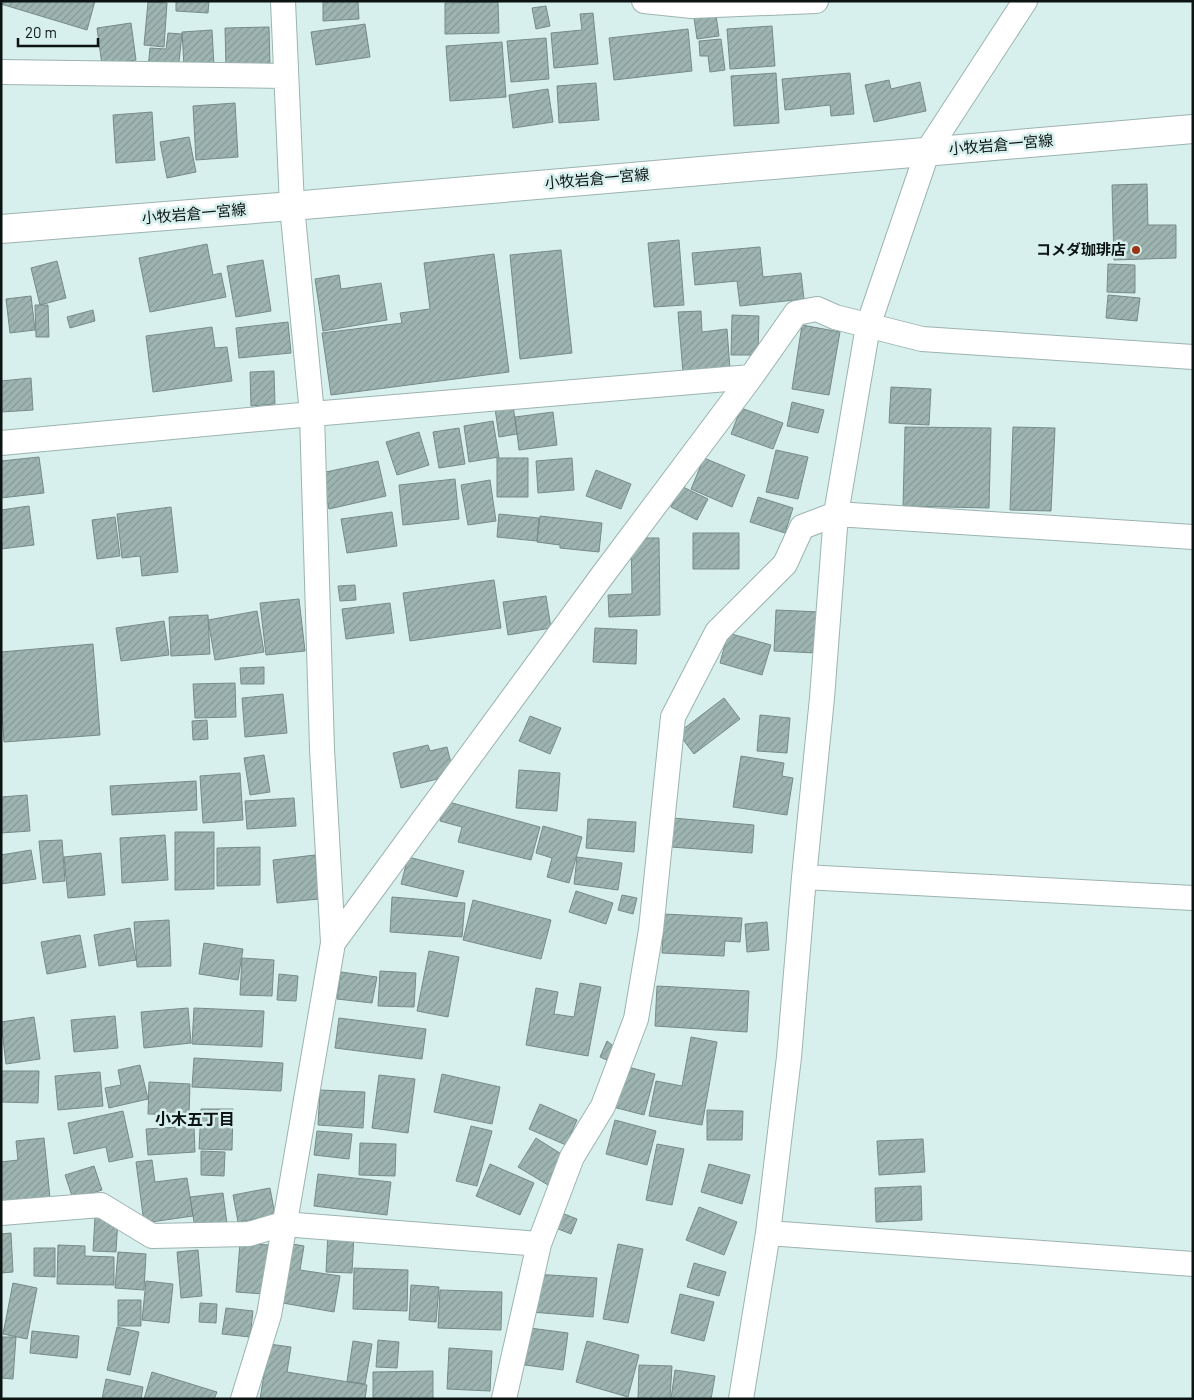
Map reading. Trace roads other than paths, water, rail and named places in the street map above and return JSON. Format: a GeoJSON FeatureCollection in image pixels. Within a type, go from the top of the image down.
{"type":"FeatureCollection","features":[{"type":"Feature","properties":{"kind":"main road","name":"小牧岩倉一宮線"},"geometry":{"type":"LineString","coordinates":[[1,229],[1193,129]]}},
{"type":"Feature","properties":{"kind":"street"},"geometry":{"type":"LineString","coordinates":[[242,1399],[269,1314],[333,943],[322,749],[312,414],[292,206],[283,1]]}},
{"type":"Feature","properties":{"kind":"street"},"geometry":{"type":"LineString","coordinates":[[644,1],[692,6],[816,1]]}},
{"type":"Feature","properties":{"kind":"street"},"geometry":{"type":"LineString","coordinates":[[741,1399],[768,1233],[789,1057],[804,877],[822,698],[836,514],[868,326],[928,150],[1025,1]]}},
{"type":"Feature","properties":{"kind":"street"},"geometry":{"type":"LineString","coordinates":[[1,72],[285,76]]}},
{"type":"Feature","properties":{"kind":"street"},"geometry":{"type":"LineString","coordinates":[[333,943],[602,576],[751,377],[796,313],[817,309],[835,317],[922,339],[1193,358]]}},
{"type":"Feature","properties":{"kind":"street"},"geometry":{"type":"LineString","coordinates":[[1,443],[312,414],[751,377]]}},
{"type":"Feature","properties":{"kind":"street"},"geometry":{"type":"LineString","coordinates":[[504,1399],[539,1244],[572,1157],[603,1106],[636,1019],[651,930],[673,717],[717,632],[785,564],[802,527],[836,514],[1193,537]]}},
{"type":"Feature","properties":{"kind":"street"},"geometry":{"type":"LineString","coordinates":[[804,877],[1193,898]]}},
{"type":"Feature","properties":{"kind":"street"},"geometry":{"type":"LineString","coordinates":[[1,1213],[101,1205],[152,1236],[249,1234],[284,1224],[539,1244]]}},
{"type":"Feature","properties":{"kind":"street"},"geometry":{"type":"LineString","coordinates":[[768,1233],[1193,1264]]}},
{"type":"Feature","properties":{"kind":"place","name":"コメダ珈琲店"},"geometry":{"type":"Point","coordinates":[1136,250]}},
{"type":"Feature","properties":{"kind":"district","name":"小木五丁目"},"geometry":{"type":"Point","coordinates":[195,1119]}}]}
